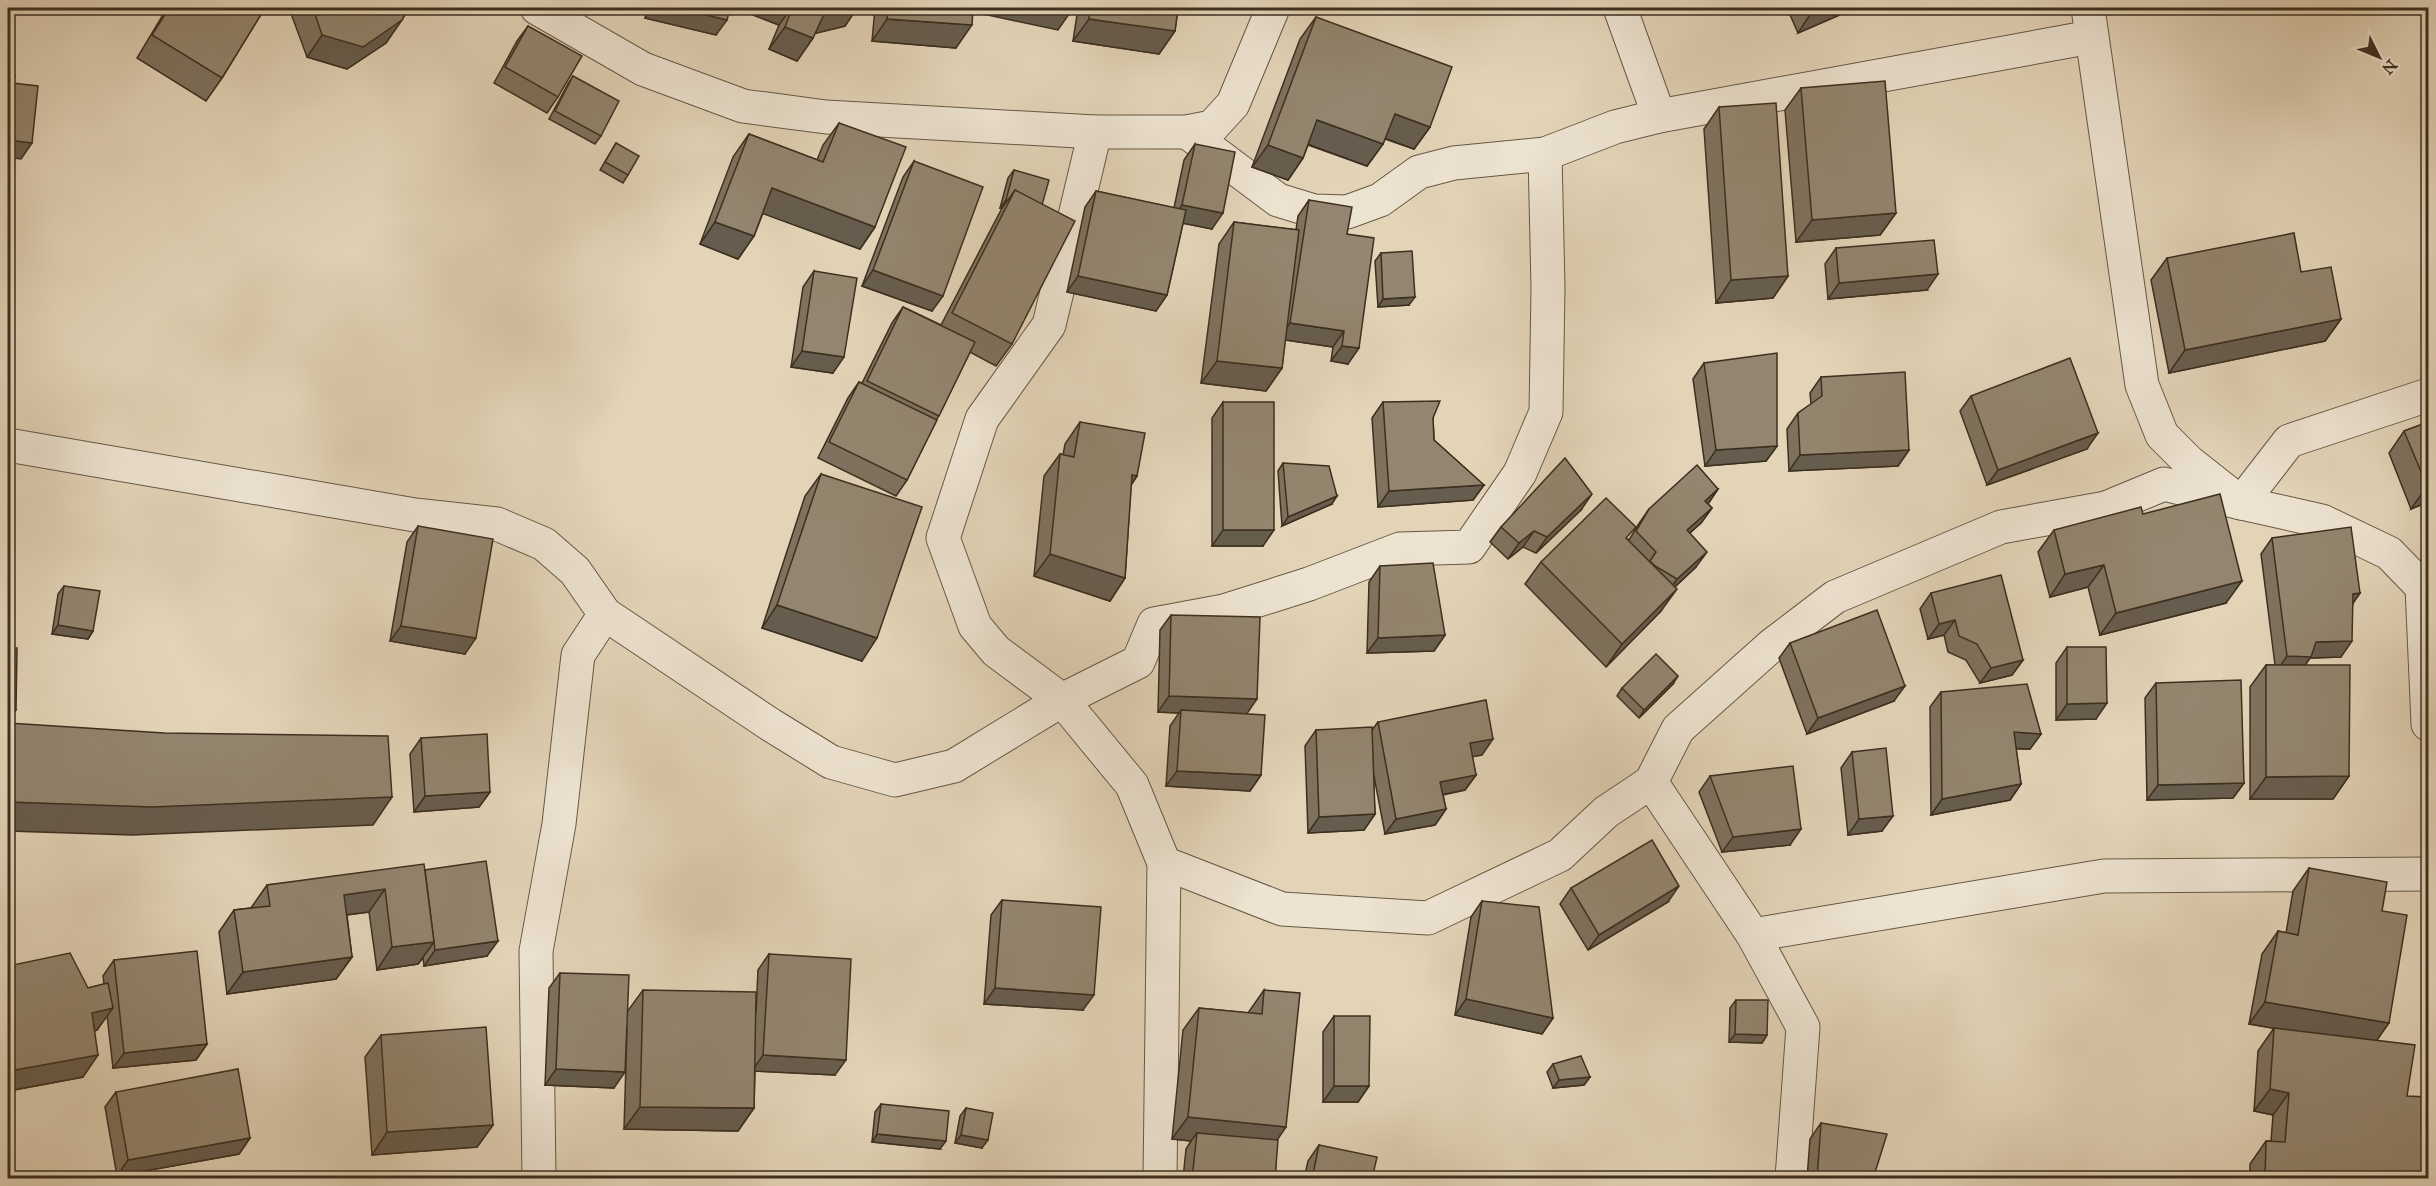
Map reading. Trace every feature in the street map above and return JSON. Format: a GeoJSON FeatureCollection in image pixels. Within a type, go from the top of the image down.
{"type":"FeatureCollection","features":[{"type":"Feature","properties":{"kind":"street"},"geometry":{"type":"LineString","coordinates":[[537,8],[643,69],[743,106],[826,117],[1095,132],[1187,132],[1212,127],[1233,104],[1273,8]]}},
{"type":"Feature","properties":{"kind":"street"},"geometry":{"type":"LineString","coordinates":[[1620,8],[1659,116]]}},
{"type":"Feature","properties":{"kind":"street"},"geometry":{"type":"LineString","coordinates":[[1187,132],[1278,200],[1314,211],[1347,212],[1380,200],[1419,172],[1454,163],[1545,154],[1615,127],[1659,116],[2090,22],[2142,384],[2162,435],[2189,462],[2241,503]]}},
{"type":"Feature","properties":{"kind":"street"},"geometry":{"type":"LineString","coordinates":[[1095,132],[1049,325],[982,419],[942,538],[975,626],[996,651],[1062,700],[1132,785],[1164,863],[1160,1179]]}},
{"type":"Feature","properties":{"kind":"street"},"geometry":{"type":"LineString","coordinates":[[8,445],[415,515],[497,524],[544,544],[575,571],[605,614],[771,725],[831,762],[895,780],[954,766],[1062,700],[1138,662],[1154,624],[1224,611],[1309,584],[1400,549],[1469,547],[1520,473],[1546,412],[1548,288],[1545,154]]}},
{"type":"Feature","properties":{"kind":"street"},"geometry":{"type":"LineString","coordinates":[[2241,503],[2289,441],[2428,395]]}},
{"type":"Feature","properties":{"kind":"street"},"geometry":{"type":"LineString","coordinates":[[1164,863],[1282,909],[1428,918],[1560,855],[1606,812],[1651,782],[1678,729],[1772,645],[1835,597],[2001,527],[2106,508],[2164,484],[2322,521],[2389,553],[2422,587],[2428,724]]}},
{"type":"Feature","properties":{"kind":"street"},"geometry":{"type":"LineString","coordinates":[[539,1179],[536,951],[560,824],[578,655],[605,614]]}},
{"type":"Feature","properties":{"kind":"street"},"geometry":{"type":"LineString","coordinates":[[1651,782],[1753,935],[1803,1027],[1792,1179]]}},
{"type":"Feature","properties":{"kind":"street"},"geometry":{"type":"LineString","coordinates":[[1753,935],[2104,876],[2428,874]]}},
{"type":"Feature","properties":{"kind":"building"},"geometry":{"type":"Polygon","coordinates":[[[169,8],[265,8],[222,78],[152,35],[169,8]]]}},
{"type":"Feature","properties":{"kind":"building"},"geometry":{"type":"Polygon","coordinates":[[[313,8],[409,8],[402,20],[363,47],[322,35],[313,8]]]}},
{"type":"Feature","properties":{"kind":"building"},"geometry":{"type":"Polygon","coordinates":[[[678,8],[730,8],[727,20],[678,8]]]}},
{"type":"Feature","properties":{"kind":"building"},"geometry":{"type":"Polygon","coordinates":[[[792,8],[844,8],[825,12],[813,38],[785,27],[792,8]]]}},
{"type":"Feature","properties":{"kind":"building"},"geometry":{"type":"Polygon","coordinates":[[[888,8],[973,8],[972,25],[887,19],[888,8]]]}},
{"type":"Feature","properties":{"kind":"building"},"geometry":{"type":"Polygon","coordinates":[[[1038,8],[1071,8],[1069,14],[1038,8]]]}},
{"type":"Feature","properties":{"kind":"building"},"geometry":{"type":"Polygon","coordinates":[[[1090,8],[1178,8],[1175,31],[1089,19],[1090,8]]]}},
{"type":"Feature","properties":{"kind":"building"},"geometry":{"type":"Polygon","coordinates":[[[1316,17],[1452,67],[1430,127],[1395,114],[1383,144],[1317,120],[1303,158],[1268,145],[1316,17]]]}},
{"type":"Feature","properties":{"kind":"building"},"geometry":{"type":"Polygon","coordinates":[[[528,26],[582,56],[558,97],[505,67],[528,26]]]}},
{"type":"Feature","properties":{"kind":"building"},"geometry":{"type":"Polygon","coordinates":[[[8,74],[15,75],[13,83],[38,86],[32,143],[8,140],[8,74]]]}},
{"type":"Feature","properties":{"kind":"building"},"geometry":{"type":"Polygon","coordinates":[[[573,76],[619,101],[601,136],[555,111],[573,76]]]}},
{"type":"Feature","properties":{"kind":"building"},"geometry":{"type":"Polygon","coordinates":[[[1885,81],[1896,213],[1812,220],[1801,88],[1885,81]]]}},
{"type":"Feature","properties":{"kind":"building"},"geometry":{"type":"Polygon","coordinates":[[[1776,103],[1788,276],[1731,280],[1719,107],[1776,103]]]}},
{"type":"Feature","properties":{"kind":"building"},"geometry":{"type":"Polygon","coordinates":[[[839,123],[906,147],[875,227],[772,188],[754,236],[715,222],[749,134],[823,162],[839,123]]]}},
{"type":"Feature","properties":{"kind":"building"},"geometry":{"type":"Polygon","coordinates":[[[616,143],[639,156],[628,175],[605,162],[616,143]]]}},
{"type":"Feature","properties":{"kind":"building"},"geometry":{"type":"Polygon","coordinates":[[[1195,144],[1235,152],[1223,213],[1182,205],[1195,144]]]}},
{"type":"Feature","properties":{"kind":"building"},"geometry":{"type":"Polygon","coordinates":[[[914,161],[983,187],[943,296],[873,270],[914,161]]]}},
{"type":"Feature","properties":{"kind":"building"},"geometry":{"type":"Polygon","coordinates":[[[1014,170],[1049,180],[1042,205],[1015,190],[1006,200],[1014,170]]]}},
{"type":"Feature","properties":{"kind":"building"},"geometry":{"type":"Polygon","coordinates":[[[1015,190],[1075,221],[1012,344],[952,313],[1015,190]]]}},
{"type":"Feature","properties":{"kind":"building"},"geometry":{"type":"Polygon","coordinates":[[[1096,191],[1186,210],[1167,295],[1078,276],[1096,191]]]}},
{"type":"Feature","properties":{"kind":"building"},"geometry":{"type":"Polygon","coordinates":[[[1309,200],[1352,207],[1347,234],[1374,238],[1359,348],[1342,346],[1344,331],[1290,323],[1309,200]]]}},
{"type":"Feature","properties":{"kind":"building"},"geometry":{"type":"Polygon","coordinates":[[[1234,222],[1299,230],[1282,368],[1217,361],[1234,222]]]}},
{"type":"Feature","properties":{"kind":"building"},"geometry":{"type":"Polygon","coordinates":[[[2294,233],[2301,272],[2331,267],[2341,319],[2185,350],[2167,258],[2294,233]]]}},
{"type":"Feature","properties":{"kind":"building"},"geometry":{"type":"Polygon","coordinates":[[[1934,240],[1938,274],[1839,283],[1836,248],[1934,240]]]}},
{"type":"Feature","properties":{"kind":"building"},"geometry":{"type":"Polygon","coordinates":[[[1412,251],[1415,297],[1383,299],[1381,253],[1412,251]]]}},
{"type":"Feature","properties":{"kind":"building"},"geometry":{"type":"Polygon","coordinates":[[[814,271],[857,278],[844,357],[802,351],[814,271]]]}},
{"type":"Feature","properties":{"kind":"building"},"geometry":{"type":"Polygon","coordinates":[[[903,307],[975,342],[939,416],[867,381],[903,307]]]}},
{"type":"Feature","properties":{"kind":"building"},"geometry":{"type":"Polygon","coordinates":[[[1777,353],[1777,446],[1716,450],[1704,363],[1777,353]]]}},
{"type":"Feature","properties":{"kind":"building"},"geometry":{"type":"Polygon","coordinates":[[[2070,358],[2098,433],[1998,470],[1971,396],[2070,358]]]}},
{"type":"Feature","properties":{"kind":"building"},"geometry":{"type":"Polygon","coordinates":[[[1905,372],[1909,450],[1800,455],[1798,413],[1822,396],[1821,377],[1905,372]]]}},
{"type":"Feature","properties":{"kind":"building"},"geometry":{"type":"Polygon","coordinates":[[[859,382],[937,420],[907,480],[829,442],[859,382]]]}},
{"type":"Feature","properties":{"kind":"building"},"geometry":{"type":"Polygon","coordinates":[[[1440,401],[1433,418],[1434,440],[1484,485],[1389,491],[1383,402],[1440,401]]]}},
{"type":"Feature","properties":{"kind":"building"},"geometry":{"type":"Polygon","coordinates":[[[1223,402],[1274,402],[1274,530],[1223,530],[1223,402]]]}},
{"type":"Feature","properties":{"kind":"building"},"geometry":{"type":"Polygon","coordinates":[[[1080,422],[1145,433],[1137,476],[1132,475],[1125,578],[1050,554],[1060,454],[1074,457],[1080,422]]]}},
{"type":"Feature","properties":{"kind":"building"},"geometry":{"type":"Polygon","coordinates":[[[2428,422],[2428,486],[2427,486],[2404,431],[2428,422]]]}},
{"type":"Feature","properties":{"kind":"building"},"geometry":{"type":"Polygon","coordinates":[[[1565,458],[1592,494],[1547,537],[1534,531],[1519,543],[1501,527],[1565,458]]]}},
{"type":"Feature","properties":{"kind":"building"},"geometry":{"type":"Polygon","coordinates":[[[1283,463],[1329,466],[1337,496],[1288,517],[1283,463]]]}},
{"type":"Feature","properties":{"kind":"building"},"geometry":{"type":"Polygon","coordinates":[[[1697,465],[1718,489],[1705,501],[1712,508],[1687,530],[1707,552],[1677,579],[1650,561],[1656,552],[1636,531],[1649,509],[1697,465]]]}},
{"type":"Feature","properties":{"kind":"building"},"geometry":{"type":"Polygon","coordinates":[[[821,474],[922,507],[877,638],[777,605],[821,474]]]}},
{"type":"Feature","properties":{"kind":"building"},"geometry":{"type":"Polygon","coordinates":[[[2220,494],[2242,581],[2116,613],[2104,565],[2065,574],[2054,530],[2141,507],[2143,514],[2220,494]]]}},
{"type":"Feature","properties":{"kind":"building"},"geometry":{"type":"Polygon","coordinates":[[[1606,498],[1636,527],[1626,538],[1677,589],[1622,644],[1541,562],[1606,498]]]}},
{"type":"Feature","properties":{"kind":"building"},"geometry":{"type":"Polygon","coordinates":[[[418,526],[493,539],[476,638],[401,626],[418,526]]]}},
{"type":"Feature","properties":{"kind":"building"},"geometry":{"type":"Polygon","coordinates":[[[2351,527],[2360,593],[2353,594],[2352,641],[2316,642],[2311,657],[2287,656],[2272,538],[2351,527]]]}},
{"type":"Feature","properties":{"kind":"building"},"geometry":{"type":"Polygon","coordinates":[[[1433,563],[1445,635],[1378,638],[1380,566],[1433,563]]]}},
{"type":"Feature","properties":{"kind":"building"},"geometry":{"type":"Polygon","coordinates":[[[2001,575],[2023,660],[1991,668],[1977,644],[1959,636],[1955,620],[1939,624],[1931,593],[2001,575]]]}},
{"type":"Feature","properties":{"kind":"building"},"geometry":{"type":"Polygon","coordinates":[[[64,586],[100,591],[93,631],[58,625],[64,586]]]}},
{"type":"Feature","properties":{"kind":"building"},"geometry":{"type":"Polygon","coordinates":[[[1877,610],[1905,686],[1818,718],[1790,643],[1877,610]]]}},
{"type":"Feature","properties":{"kind":"building"},"geometry":{"type":"Polygon","coordinates":[[[1171,615],[1260,617],[1257,699],[1169,696],[1171,615]]]}},
{"type":"Feature","properties":{"kind":"building"},"geometry":{"type":"Polygon","coordinates":[[[2067,647],[2106,647],[2107,703],[2067,704],[2067,647]]]}},
{"type":"Feature","properties":{"kind":"building"},"geometry":{"type":"Polygon","coordinates":[[[8,648],[17,648],[16,710],[8,710],[8,648]]]}},
{"type":"Feature","properties":{"kind":"building"},"geometry":{"type":"Polygon","coordinates":[[[1656,654],[1678,676],[1644,710],[1622,688],[1656,654]]]}},
{"type":"Feature","properties":{"kind":"building"},"geometry":{"type":"Polygon","coordinates":[[[2266,665],[2350,665],[2349,776],[2266,777],[2266,665]]]}},
{"type":"Feature","properties":{"kind":"building"},"geometry":{"type":"Polygon","coordinates":[[[2241,680],[2244,783],[2158,785],[2156,683],[2241,680]]]}},
{"type":"Feature","properties":{"kind":"building"},"geometry":{"type":"Polygon","coordinates":[[[2027,684],[2041,734],[2014,732],[2021,784],[1942,799],[1941,692],[2027,684]]]}},
{"type":"Feature","properties":{"kind":"building"},"geometry":{"type":"Polygon","coordinates":[[[1486,700],[1493,739],[1470,743],[1476,775],[1440,782],[1446,809],[1396,819],[1378,722],[1486,700]]]}},
{"type":"Feature","properties":{"kind":"building"},"geometry":{"type":"Polygon","coordinates":[[[1181,710],[1265,715],[1261,775],[1177,771],[1181,710]]]}},
{"type":"Feature","properties":{"kind":"building"},"geometry":{"type":"Polygon","coordinates":[[[8,723],[164,733],[388,736],[392,797],[152,807],[8,802],[8,723]]]}},
{"type":"Feature","properties":{"kind":"building"},"geometry":{"type":"Polygon","coordinates":[[[1372,727],[1375,814],[1319,817],[1316,730],[1372,727]]]}},
{"type":"Feature","properties":{"kind":"building"},"geometry":{"type":"Polygon","coordinates":[[[487,734],[490,792],[425,796],[421,738],[487,734]]]}},
{"type":"Feature","properties":{"kind":"building"},"geometry":{"type":"Polygon","coordinates":[[[1886,748],[1893,816],[1859,819],[1852,752],[1886,748]]]}},
{"type":"Feature","properties":{"kind":"building"},"geometry":{"type":"Polygon","coordinates":[[[1793,766],[1801,829],[1733,837],[1710,776],[1793,766]]]}},
{"type":"Feature","properties":{"kind":"building"},"geometry":{"type":"Polygon","coordinates":[[[1652,840],[1679,886],[1599,935],[1571,888],[1652,840]]]}},
{"type":"Feature","properties":{"kind":"building"},"geometry":{"type":"Polygon","coordinates":[[[486,861],[498,941],[435,950],[425,870],[486,861]]]}},
{"type":"Feature","properties":{"kind":"building"},"geometry":{"type":"Polygon","coordinates":[[[424,864],[434,942],[392,947],[385,889],[344,895],[352,957],[243,972],[234,910],[270,906],[267,885],[424,864]]]}},
{"type":"Feature","properties":{"kind":"building"},"geometry":{"type":"Polygon","coordinates":[[[2309,868],[2387,882],[2382,911],[2407,915],[2389,1023],[2265,1002],[2278,931],[2298,935],[2309,868]]]}},
{"type":"Feature","properties":{"kind":"building"},"geometry":{"type":"Polygon","coordinates":[[[1002,900],[1101,907],[1094,995],[995,988],[1002,900]]]}},
{"type":"Feature","properties":{"kind":"building"},"geometry":{"type":"Polygon","coordinates":[[[1482,901],[1539,907],[1553,1018],[1466,999],[1482,901]]]}},
{"type":"Feature","properties":{"kind":"building"},"geometry":{"type":"Polygon","coordinates":[[[197,951],[207,1044],[124,1053],[114,960],[197,951]]]}},
{"type":"Feature","properties":{"kind":"building"},"geometry":{"type":"Polygon","coordinates":[[[70,953],[88,988],[108,983],[113,1008],[92,1013],[98,1055],[15,1070],[8,1035],[8,966],[70,953]]]}},
{"type":"Feature","properties":{"kind":"building"},"geometry":{"type":"Polygon","coordinates":[[[769,954],[851,959],[846,1060],[763,1055],[769,954]]]}},
{"type":"Feature","properties":{"kind":"building"},"geometry":{"type":"Polygon","coordinates":[[[560,973],[629,975],[625,1072],[556,1069],[560,973]]]}},
{"type":"Feature","properties":{"kind":"building"},"geometry":{"type":"Polygon","coordinates":[[[643,990],[756,992],[754,1108],[640,1107],[643,990]]]}},
{"type":"Feature","properties":{"kind":"building"},"geometry":{"type":"Polygon","coordinates":[[[1264,990],[1300,993],[1286,1127],[1188,1117],[1199,1008],[1262,1014],[1264,990]]]}},
{"type":"Feature","properties":{"kind":"building"},"geometry":{"type":"Polygon","coordinates":[[[1736,1000],[1768,1000],[1767,1035],[1735,1034],[1736,1000]]]}},
{"type":"Feature","properties":{"kind":"building"},"geometry":{"type":"Polygon","coordinates":[[[1334,1016],[1370,1016],[1369,1086],[1334,1086],[1334,1016]]]}},
{"type":"Feature","properties":{"kind":"building"},"geometry":{"type":"Polygon","coordinates":[[[486,1027],[493,1125],[387,1132],[381,1035],[486,1027]]]}},
{"type":"Feature","properties":{"kind":"building"},"geometry":{"type":"Polygon","coordinates":[[[2274,1028],[2415,1045],[2407,1096],[2428,1097],[2424,1179],[2265,1179],[2266,1141],[2285,1142],[2289,1093],[2270,1089],[2274,1028]]]}},
{"type":"Feature","properties":{"kind":"building"},"geometry":{"type":"Polygon","coordinates":[[[1581,1056],[1590,1077],[1559,1080],[1553,1064],[1581,1056]]]}},
{"type":"Feature","properties":{"kind":"building"},"geometry":{"type":"Polygon","coordinates":[[[238,1069],[250,1138],[128,1160],[116,1092],[238,1069]]]}},
{"type":"Feature","properties":{"kind":"building"},"geometry":{"type":"Polygon","coordinates":[[[881,1104],[949,1111],[946,1141],[877,1134],[881,1104]]]}},
{"type":"Feature","properties":{"kind":"building"},"geometry":{"type":"Polygon","coordinates":[[[966,1108],[993,1113],[988,1140],[961,1135],[966,1108]]]}},
{"type":"Feature","properties":{"kind":"building"},"geometry":{"type":"Polygon","coordinates":[[[1821,1123],[1887,1134],[1873,1179],[1817,1179],[1821,1123]]]}},
{"type":"Feature","properties":{"kind":"building"},"geometry":{"type":"Polygon","coordinates":[[[1197,1133],[1278,1140],[1275,1179],[1192,1179],[1197,1133]]]}},
{"type":"Feature","properties":{"kind":"building"},"geometry":{"type":"Polygon","coordinates":[[[1319,1145],[1377,1157],[1372,1179],[1312,1179],[1319,1145]]]}}]}
